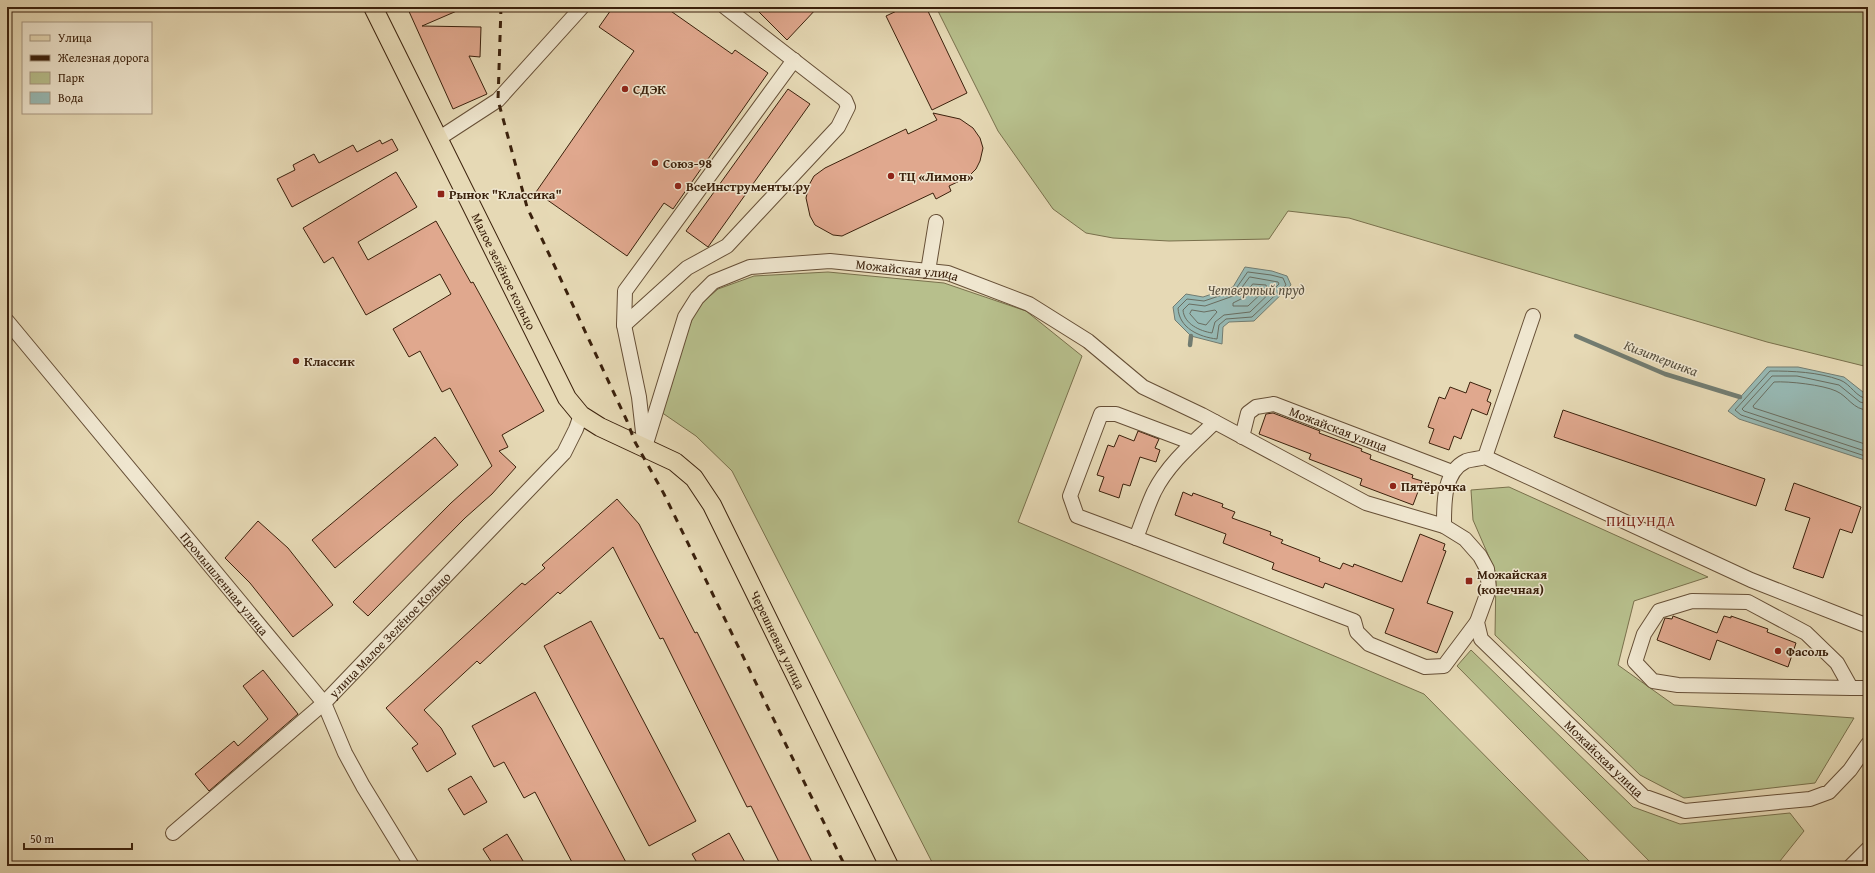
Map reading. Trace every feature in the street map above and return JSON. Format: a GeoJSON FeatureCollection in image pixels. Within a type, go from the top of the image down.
{"type":"FeatureCollection","features":[{"type":"Feature","properties":{"kind":"main road","name":"Малое зелёное кольцо"},"geometry":{"type":"LineString","coordinates":[[373,7],[567,398],[581,414],[600,427],[640,445]]}},
{"type":"Feature","properties":{"kind":"main road","name":"Черешневая улица"},"geometry":{"type":"LineString","coordinates":[[640,445],[675,462],[694,478],[712,505],[889,866]]}},
{"type":"Feature","properties":{"kind":"street"},"geometry":{"type":"LineString","coordinates":[[438,139],[498,100],[582,7]]}},
{"type":"Feature","properties":{"kind":"street"},"geometry":{"type":"LineString","coordinates":[[624,325],[687,268],[727,246],[838,127],[848,107],[845,100],[725,7]]}},
{"type":"Feature","properties":{"kind":"street"},"geometry":{"type":"LineString","coordinates":[[640,445],[639,397],[624,325],[625,290],[794,60]]}},
{"type":"Feature","properties":{"kind":"street"},"geometry":{"type":"LineString","coordinates":[[928,271],[936,222]]}},
{"type":"Feature","properties":{"kind":"street","name":"Можайская улица"},"geometry":{"type":"LineString","coordinates":[[640,445],[685,316],[697,298],[713,282],[750,268],[830,261],[948,273],[1029,304],[1088,341],[1144,387],[1215,422],[1366,503],[1444,526],[1465,539],[1480,556],[1487,569],[1489,589],[1478,622],[1481,639],[1643,796],[1684,811],[1810,799],[1829,792],[1850,770],[1868,744]]}},
{"type":"Feature","properties":{"kind":"street"},"geometry":{"type":"LineString","coordinates":[[1485,458],[1533,316]]}},
{"type":"Feature","properties":{"kind":"street","name":"Промышленная улица"},"geometry":{"type":"LineString","coordinates":[[7,321],[324,703],[345,753],[363,786],[412,866]]}},
{"type":"Feature","properties":{"kind":"street","name":"Можайская улица"},"geometry":{"type":"LineString","coordinates":[[1242,437],[1248,413],[1256,407],[1274,404],[1452,472]]}},
{"type":"Feature","properties":{"kind":"street","name":"улица Малое Зелёное Кольцо"},"geometry":{"type":"LineString","coordinates":[[173,833],[324,703],[564,453],[576,429],[581,414]]}},
{"type":"Feature","properties":{"kind":"street"},"geometry":{"type":"LineString","coordinates":[[1193,443],[1116,414],[1101,414],[1070,496],[1077,516],[1354,621],[1357,632],[1369,644],[1425,667],[1444,666],[1478,622]]}},
{"type":"Feature","properties":{"kind":"street"},"geometry":{"type":"LineString","coordinates":[[1136,538],[1154,491],[1178,458],[1215,422]]}},
{"type":"Feature","properties":{"kind":"street"},"geometry":{"type":"LineString","coordinates":[[1444,526],[1444,502],[1452,472],[1466,462],[1485,458],[1750,580],[1868,626]]}},
{"type":"Feature","properties":{"kind":"street"},"geometry":{"type":"LineString","coordinates":[[1851,688],[1837,663],[1806,633],[1748,602],[1692,601],[1659,611],[1644,634],[1635,662],[1653,681],[1678,685],[1851,688],[1868,688]]}},
{"type":"Feature","properties":{"kind":"street"},"geometry":{"type":"LineString","coordinates":[[1851,866],[1868,849]]}},
{"type":"Feature","properties":{"kind":"green space"},"geometry":{"type":"Polygon","coordinates":[[[936,7],[1868,7],[1868,367],[1767,342],[1349,218],[1288,211],[1269,239],[1169,241],[1113,238],[1086,233],[1053,209],[998,131],[936,7]]]}},
{"type":"Feature","properties":{"kind":"green space"},"geometry":{"type":"Polygon","coordinates":[[[828,272],[944,283],[1026,311],[1082,356],[1018,522],[1424,694],[1594,866],[934,866],[732,471],[696,436],[661,412],[678,355],[693,317],[703,302],[718,289],[754,276],[828,272]]]}},
{"type":"Feature","properties":{"kind":"green space"},"geometry":{"type":"Polygon","coordinates":[[[1509,487],[1708,577],[1634,601],[1618,665],[1674,705],[1854,718],[1815,783],[1684,798],[1640,775],[1495,635],[1496,573],[1473,520],[1471,490],[1509,487]]]}},
{"type":"Feature","properties":{"kind":"green space"},"geometry":{"type":"Polygon","coordinates":[[[1471,650],[1633,807],[1680,824],[1790,813],[1804,831],[1776,866],[1654,866],[1457,666],[1471,650]]]}},
{"type":"Feature","properties":{"kind":"water","name":"Четвертый пруд"},"geometry":{"type":"Polygon","coordinates":[[[1245,267],[1272,271],[1287,276],[1291,285],[1254,321],[1229,322],[1223,327],[1222,344],[1191,336],[1175,320],[1173,307],[1186,294],[1203,297],[1233,287],[1245,267]]]}},
{"type":"Feature","properties":{"kind":"water"},"geometry":{"type":"Polygon","coordinates":[[[1767,367],[1798,367],[1844,377],[1868,396],[1868,461],[1739,419],[1728,411],[1767,367]]]}},
{"type":"Feature","properties":{"kind":"building"},"geometry":{"type":"Polygon","coordinates":[[[407,7],[466,7],[422,26],[481,27],[480,57],[469,56],[487,94],[453,109],[407,7]]]}},
{"type":"Feature","properties":{"kind":"building"},"geometry":{"type":"Polygon","coordinates":[[[613,7],[665,7],[732,54],[735,50],[768,73],[673,209],[664,203],[627,256],[536,192],[634,51],[599,27],[613,7]]]}},
{"type":"Feature","properties":{"kind":"building"},"geometry":{"type":"Polygon","coordinates":[[[754,7],[818,7],[787,40],[754,7]]]}},
{"type":"Feature","properties":{"kind":"building"},"geometry":{"type":"Polygon","coordinates":[[[905,7],[926,7],[967,93],[932,110],[886,16],[905,7]]]}},
{"type":"Feature","properties":{"kind":"building"},"geometry":{"type":"Polygon","coordinates":[[[788,89],[810,104],[708,247],[686,231],[788,89]]]}},
{"type":"Feature","properties":{"kind":"building","name":"ТЦ «Лимон»"},"geometry":{"type":"Polygon","coordinates":[[[933,113],[960,119],[973,128],[980,138],[983,148],[980,161],[976,169],[968,177],[949,186],[951,191],[936,199],[933,193],[842,236],[833,235],[815,225],[810,216],[806,198],[809,185],[814,176],[825,168],[906,129],[908,134],[937,120],[933,113]]]}},
{"type":"Feature","properties":{"kind":"building"},"geometry":{"type":"Polygon","coordinates":[[[392,139],[398,150],[292,207],[277,179],[295,170],[293,165],[314,154],[319,163],[353,145],[357,152],[380,140],[382,144],[392,139]]]}},
{"type":"Feature","properties":{"kind":"building"},"geometry":{"type":"Polygon","coordinates":[[[396,172],[417,207],[358,242],[368,260],[436,221],[471,283],[473,282],[544,411],[502,435],[508,447],[499,451],[516,467],[492,494],[465,518],[368,616],[353,602],[451,503],[492,466],[450,388],[442,392],[420,351],[409,357],[393,329],[451,294],[440,274],[366,315],[333,257],[324,263],[303,228],[396,172]]]}},
{"type":"Feature","properties":{"kind":"building"},"geometry":{"type":"Polygon","coordinates":[[[1470,382],[1491,390],[1487,401],[1491,403],[1487,415],[1472,409],[1461,439],[1454,436],[1449,450],[1429,443],[1434,429],[1428,427],[1439,397],[1445,399],[1450,387],[1466,393],[1470,382]]]}},
{"type":"Feature","properties":{"kind":"building"},"geometry":{"type":"Polygon","coordinates":[[[1563,410],[1765,479],[1756,506],[1554,437],[1563,410]]]}},
{"type":"Feature","properties":{"kind":"building"},"geometry":{"type":"Polygon","coordinates":[[[1273,413],[1320,431],[1319,433],[1362,449],[1361,451],[1371,455],[1370,459],[1413,475],[1412,478],[1422,481],[1413,505],[1360,485],[1362,479],[1309,459],[1311,454],[1259,434],[1266,414],[1273,413]]]}},
{"type":"Feature","properties":{"kind":"building"},"geometry":{"type":"Polygon","coordinates":[[[1138,431],[1159,439],[1155,448],[1160,450],[1156,462],[1140,457],[1130,486],[1123,484],[1119,498],[1099,491],[1104,477],[1097,475],[1108,445],[1114,447],[1119,435],[1134,441],[1138,431]]]}},
{"type":"Feature","properties":{"kind":"building"},"geometry":{"type":"Polygon","coordinates":[[[435,437],[458,465],[335,568],[312,540],[435,437]]]}},
{"type":"Feature","properties":{"kind":"building"},"geometry":{"type":"Polygon","coordinates":[[[1794,483],[1861,507],[1852,533],[1840,529],[1823,578],[1793,568],[1810,518],[1785,510],[1794,483]]]}},
{"type":"Feature","properties":{"kind":"building"},"geometry":{"type":"Polygon","coordinates":[[[1183,492],[1192,496],[1193,493],[1223,504],[1222,507],[1235,512],[1232,518],[1271,532],[1270,535],[1283,540],[1281,543],[1320,558],[1319,561],[1340,569],[1343,563],[1353,567],[1354,564],[1402,582],[1420,534],[1445,544],[1443,550],[1446,551],[1427,603],[1453,612],[1437,653],[1385,633],[1394,609],[1325,583],[1323,588],[1272,569],[1274,563],[1223,543],[1226,534],[1175,515],[1183,492]]]}},
{"type":"Feature","properties":{"kind":"building"},"geometry":{"type":"Polygon","coordinates":[[[617,499],[639,524],[695,633],[697,632],[814,866],[781,866],[751,806],[747,807],[663,638],[660,639],[613,547],[560,594],[558,592],[480,664],[477,661],[424,710],[441,728],[456,754],[427,772],[412,748],[418,744],[386,708],[522,583],[525,585],[545,568],[542,565],[617,499]]]}},
{"type":"Feature","properties":{"kind":"building"},"geometry":{"type":"Polygon","coordinates":[[[258,521],[288,548],[333,605],[293,637],[250,583],[225,558],[258,521]]]}},
{"type":"Feature","properties":{"kind":"building"},"geometry":{"type":"Polygon","coordinates":[[[1673,616],[1717,633],[1724,616],[1731,618],[1731,616],[1768,629],[1767,632],[1796,643],[1788,667],[1717,640],[1710,660],[1657,640],[1665,618],[1672,619],[1673,616]]]}},
{"type":"Feature","properties":{"kind":"building"},"geometry":{"type":"Polygon","coordinates":[[[591,621],[696,821],[649,846],[544,646],[591,621]]]}},
{"type":"Feature","properties":{"kind":"building"},"geometry":{"type":"Polygon","coordinates":[[[263,670],[298,714],[209,791],[195,774],[234,741],[238,746],[268,719],[243,686],[263,670]]]}},
{"type":"Feature","properties":{"kind":"building"},"geometry":{"type":"Polygon","coordinates":[[[535,692],[628,866],[574,866],[535,792],[524,798],[504,762],[494,767],[472,726],[535,692]]]}},
{"type":"Feature","properties":{"kind":"building"},"geometry":{"type":"Polygon","coordinates":[[[471,776],[487,802],[464,815],[448,789],[471,776]]]}},
{"type":"Feature","properties":{"kind":"building"},"geometry":{"type":"Polygon","coordinates":[[[729,833],[747,866],[699,866],[692,854],[729,833]]]}},
{"type":"Feature","properties":{"kind":"building"},"geometry":{"type":"Polygon","coordinates":[[[507,834],[526,866],[494,866],[483,849],[507,834]]]}},
{"type":"Feature","properties":{"kind":"waterway","name":"Кизитеринка"},"geometry":{"type":"LineString","coordinates":[[1190,345],[1191,336]]}},
{"type":"Feature","properties":{"kind":"waterway","name":"Кизитеринка"},"geometry":{"type":"LineString","coordinates":[[1576,336],[1665,374],[1740,397]]}},
{"type":"Feature","properties":{"kind":"railway"},"geometry":{"type":"LineString","coordinates":[[501,7],[498,100],[527,207],[627,421],[635,442],[664,494],[845,866]]}},
{"type":"Feature","properties":{"kind":"place","name":"СДЭК"},"geometry":{"type":"Point","coordinates":[625,89]}},
{"type":"Feature","properties":{"kind":"place","name":"Союз-98"},"geometry":{"type":"Point","coordinates":[655,163]}},
{"type":"Feature","properties":{"kind":"place","name":"ТЦ «Лимон»"},"geometry":{"type":"Point","coordinates":[891,176]}},
{"type":"Feature","properties":{"kind":"place","name":"ВсеИнструменты.ру"},"geometry":{"type":"Point","coordinates":[678,186]}},
{"type":"Feature","properties":{"kind":"place","name":"Рынок \"Классика\""},"geometry":{"type":"Point","coordinates":[441,194]}},
{"type":"Feature","properties":{"kind":"place","name":"Классик"},"geometry":{"type":"Point","coordinates":[296,361]}},
{"type":"Feature","properties":{"kind":"place","name":"Пятёрочка"},"geometry":{"type":"Point","coordinates":[1393,486]}},
{"type":"Feature","properties":{"kind":"place","name":"Можайская (конечная)"},"geometry":{"type":"Point","coordinates":[1469,581]}},
{"type":"Feature","properties":{"kind":"place","name":"Фасоль"},"geometry":{"type":"Point","coordinates":[1778,651]}},
{"type":"Feature","properties":{"kind":"district","name":"ПИЦУНДА"},"geometry":{"type":"Point","coordinates":[1641,521]}}]}
